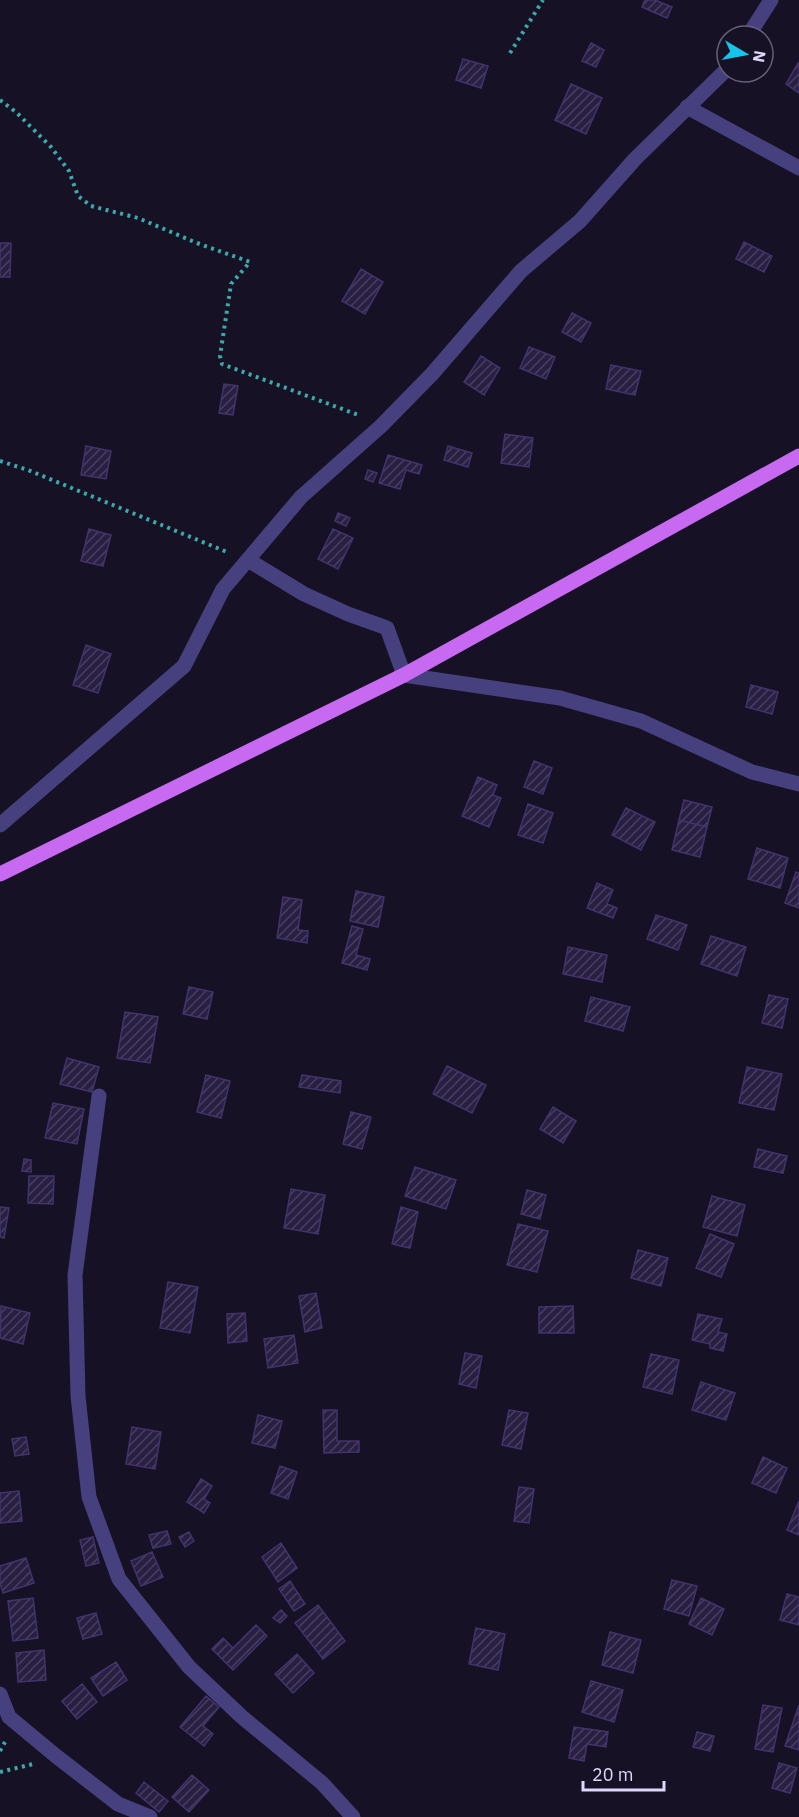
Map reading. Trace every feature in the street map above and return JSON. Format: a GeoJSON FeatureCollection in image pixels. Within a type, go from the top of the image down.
{"type":"FeatureCollection","features":[{"type":"Feature","properties":{"kind":"main road"},"geometry":{"type":"LineString","coordinates":[[0,874],[404,675],[799,456]]}},
{"type":"Feature","properties":{"kind":"street"},"geometry":{"type":"LineString","coordinates":[[756,24],[771,0]]}},
{"type":"Feature","properties":{"kind":"street"},"geometry":{"type":"LineString","coordinates":[[0,825],[184,666],[224,589],[301,497],[381,426],[432,374],[521,271],[580,220],[635,159],[715,80]]}},
{"type":"Feature","properties":{"kind":"street"},"geometry":{"type":"LineString","coordinates":[[687,107],[799,168]]}},
{"type":"Feature","properties":{"kind":"street"},"geometry":{"type":"LineString","coordinates":[[248,560],[304,594],[348,614],[387,628],[404,675],[560,698],[640,721],[752,772],[799,784]]}},
{"type":"Feature","properties":{"kind":"street"},"geometry":{"type":"LineString","coordinates":[[99,1096],[75,1275],[78,1396],[89,1497],[119,1579],[189,1667],[242,1717],[322,1784],[353,1817]]}},
{"type":"Feature","properties":{"kind":"street"},"geometry":{"type":"LineString","coordinates":[[0,1694],[9,1717],[56,1756],[118,1804],[150,1817]]}},
{"type":"Feature","properties":{"kind":"path"},"geometry":{"type":"LineString","coordinates":[[510,53],[543,0]]}},
{"type":"Feature","properties":{"kind":"path"},"geometry":{"type":"LineString","coordinates":[[0,100],[16,112],[51,147],[69,171],[78,196],[91,206],[138,218],[250,262],[231,284],[220,356],[222,364],[351,412],[381,426]]}},
{"type":"Feature","properties":{"kind":"path"},"geometry":{"type":"LineString","coordinates":[[0,461],[28,470],[248,560]]}},
{"type":"Feature","properties":{"kind":"path"},"geometry":{"type":"LineString","coordinates":[[0,1772],[29,1766],[56,1756]]}},
{"type":"Feature","properties":{"kind":"building"},"geometry":{"type":"Polygon","coordinates":[[[645,0],[655,0],[672,7],[667,18],[642,7],[645,0]]]}},
{"type":"Feature","properties":{"kind":"building"},"geometry":{"type":"Polygon","coordinates":[[[591,43],[604,50],[596,67],[582,61],[591,43]]]}},
{"type":"Feature","properties":{"kind":"building"},"geometry":{"type":"Polygon","coordinates":[[[463,59],[488,66],[481,88],[456,80],[463,59]]]}},
{"type":"Feature","properties":{"kind":"building"},"geometry":{"type":"Polygon","coordinates":[[[799,64],[799,93],[786,84],[799,64]]]}},
{"type":"Feature","properties":{"kind":"building"},"geometry":{"type":"Polygon","coordinates":[[[571,84],[602,98],[586,134],[555,120],[571,84]]]}},
{"type":"Feature","properties":{"kind":"building"},"geometry":{"type":"Polygon","coordinates":[[[744,242],[772,256],[764,272],[736,259],[744,242]]]}},
{"type":"Feature","properties":{"kind":"building"},"geometry":{"type":"Polygon","coordinates":[[[0,243],[11,243],[10,277],[0,277],[0,243]]]}},
{"type":"Feature","properties":{"kind":"building"},"geometry":{"type":"Polygon","coordinates":[[[361,269],[383,282],[365,314],[342,301],[361,269]]]}},
{"type":"Feature","properties":{"kind":"building"},"geometry":{"type":"Polygon","coordinates":[[[572,313],[591,323],[581,342],[562,332],[572,313]]]}},
{"type":"Feature","properties":{"kind":"building"},"geometry":{"type":"Polygon","coordinates":[[[529,347],[555,357],[546,379],[520,368],[529,347]]]}},
{"type":"Feature","properties":{"kind":"building"},"geometry":{"type":"Polygon","coordinates":[[[481,356],[500,368],[484,395],[464,382],[481,356]]]}},
{"type":"Feature","properties":{"kind":"building"},"geometry":{"type":"Polygon","coordinates":[[[611,365],[641,371],[635,395],[606,389],[611,365]]]}},
{"type":"Feature","properties":{"kind":"building"},"geometry":{"type":"Polygon","coordinates":[[[224,384],[238,386],[233,415],[219,413],[224,384]]]}},
{"type":"Feature","properties":{"kind":"building"},"geometry":{"type":"Polygon","coordinates":[[[505,434],[533,438],[529,467],[501,463],[505,434]]]}},
{"type":"Feature","properties":{"kind":"building"},"geometry":{"type":"Polygon","coordinates":[[[86,446],[111,451],[106,479],[81,475],[86,446]]]}},
{"type":"Feature","properties":{"kind":"building"},"geometry":{"type":"Polygon","coordinates":[[[448,446],[472,453],[468,467],[444,460],[448,446]]]}},
{"type":"Feature","properties":{"kind":"building"},"geometry":{"type":"Polygon","coordinates":[[[388,455],[422,465],[419,474],[406,470],[400,489],[379,483],[388,455]]]}},
{"type":"Feature","properties":{"kind":"building"},"geometry":{"type":"Polygon","coordinates":[[[368,470],[377,473],[373,482],[365,479],[368,470]]]}},
{"type":"Feature","properties":{"kind":"building"},"geometry":{"type":"Polygon","coordinates":[[[338,513],[350,518],[346,526],[335,521],[338,513]]]}},
{"type":"Feature","properties":{"kind":"building"},"geometry":{"type":"Polygon","coordinates":[[[89,529],[111,535],[103,566],[81,561],[89,529]]]}},
{"type":"Feature","properties":{"kind":"building"},"geometry":{"type":"Polygon","coordinates":[[[333,529],[353,538],[338,569],[318,559],[333,529]]]}},
{"type":"Feature","properties":{"kind":"building"},"geometry":{"type":"Polygon","coordinates":[[[86,645],[111,654],[98,693],[73,685],[86,645]]]}},
{"type":"Feature","properties":{"kind":"building"},"geometry":{"type":"Polygon","coordinates":[[[751,685],[778,692],[772,714],[746,707],[751,685]]]}},
{"type":"Feature","properties":{"kind":"building"},"geometry":{"type":"Polygon","coordinates":[[[534,761],[552,768],[543,794],[524,787],[534,761]]]}},
{"type":"Feature","properties":{"kind":"building"},"geometry":{"type":"Polygon","coordinates":[[[478,777],[497,785],[493,795],[501,798],[489,827],[462,816],[478,777]]]}},
{"type":"Feature","properties":{"kind":"building"},"geometry":{"type":"Polygon","coordinates":[[[684,800],[712,807],[707,827],[679,820],[684,800]]]}},
{"type":"Feature","properties":{"kind":"building"},"geometry":{"type":"Polygon","coordinates":[[[528,804],[553,813],[543,843],[518,835],[528,804]]]}},
{"type":"Feature","properties":{"kind":"building"},"geometry":{"type":"Polygon","coordinates":[[[626,808],[655,822],[641,850],[612,835],[626,808]]]}},
{"type":"Feature","properties":{"kind":"building"},"geometry":{"type":"Polygon","coordinates":[[[679,820],[707,827],[700,857],[672,850],[679,820]]]}},
{"type":"Feature","properties":{"kind":"building"},"geometry":{"type":"Polygon","coordinates":[[[757,848],[788,858],[780,888],[748,879],[757,848]]]}},
{"type":"Feature","properties":{"kind":"building"},"geometry":{"type":"Polygon","coordinates":[[[796,872],[799,873],[799,908],[785,903],[796,872]]]}},
{"type":"Feature","properties":{"kind":"building"},"geometry":{"type":"Polygon","coordinates":[[[597,883],[613,890],[607,904],[617,908],[613,918],[587,908],[597,883]]]}},
{"type":"Feature","properties":{"kind":"building"},"geometry":{"type":"Polygon","coordinates":[[[356,891],[384,897],[378,927],[350,921],[356,891]]]}},
{"type":"Feature","properties":{"kind":"building"},"geometry":{"type":"Polygon","coordinates":[[[283,897],[302,900],[298,930],[308,931],[307,943],[277,938],[283,897]]]}},
{"type":"Feature","properties":{"kind":"building"},"geometry":{"type":"Polygon","coordinates":[[[656,915],[687,925],[678,950],[647,939],[656,915]]]}},
{"type":"Feature","properties":{"kind":"building"},"geometry":{"type":"Polygon","coordinates":[[[352,926],[363,929],[356,955],[370,959],[367,970],[342,963],[352,926]]]}},
{"type":"Feature","properties":{"kind":"building"},"geometry":{"type":"Polygon","coordinates":[[[711,936],[746,947],[737,976],[701,964],[711,936]]]}},
{"type":"Feature","properties":{"kind":"building"},"geometry":{"type":"Polygon","coordinates":[[[568,947],[607,955],[602,982],[563,974],[568,947]]]}},
{"type":"Feature","properties":{"kind":"building"},"geometry":{"type":"Polygon","coordinates":[[[189,987],[213,992],[207,1019],[183,1014],[189,987]]]}},
{"type":"Feature","properties":{"kind":"building"},"geometry":{"type":"Polygon","coordinates":[[[769,995],[788,999],[782,1028],[762,1023],[769,995]]]}},
{"type":"Feature","properties":{"kind":"building"},"geometry":{"type":"Polygon","coordinates":[[[591,997],[630,1007],[623,1031],[585,1021],[591,997]]]}},
{"type":"Feature","properties":{"kind":"building"},"geometry":{"type":"Polygon","coordinates":[[[125,1012],[158,1017],[150,1063],[117,1058],[125,1012]]]}},
{"type":"Feature","properties":{"kind":"building"},"geometry":{"type":"Polygon","coordinates":[[[67,1058],[99,1067],[92,1092],[60,1084],[67,1058]]]}},
{"type":"Feature","properties":{"kind":"building"},"geometry":{"type":"Polygon","coordinates":[[[447,1066],[486,1085],[472,1113],[433,1094],[447,1066]]]}},
{"type":"Feature","properties":{"kind":"building"},"geometry":{"type":"Polygon","coordinates":[[[747,1067],[782,1074],[774,1110],[739,1103],[747,1067]]]}},
{"type":"Feature","properties":{"kind":"building"},"geometry":{"type":"Polygon","coordinates":[[[206,1075],[230,1081],[221,1118],[197,1112],[206,1075]]]}},
{"type":"Feature","properties":{"kind":"building"},"geometry":{"type":"Polygon","coordinates":[[[302,1075],[341,1081],[340,1093],[299,1087],[302,1075]]]}},
{"type":"Feature","properties":{"kind":"building"},"geometry":{"type":"Polygon","coordinates":[[[53,1103],[84,1109],[77,1144],[45,1138],[53,1103]]]}},
{"type":"Feature","properties":{"kind":"building"},"geometry":{"type":"Polygon","coordinates":[[[553,1107],[576,1121],[563,1143],[540,1129],[553,1107]]]}},
{"type":"Feature","properties":{"kind":"building"},"geometry":{"type":"Polygon","coordinates":[[[351,1112],[371,1117],[362,1149],[343,1144],[351,1112]]]}},
{"type":"Feature","properties":{"kind":"building"},"geometry":{"type":"Polygon","coordinates":[[[758,1149],[787,1156],[783,1173],[754,1167],[758,1149]]]}},
{"type":"Feature","properties":{"kind":"building"},"geometry":{"type":"Polygon","coordinates":[[[24,1159],[31,1160],[31,1172],[22,1171],[24,1159]]]}},
{"type":"Feature","properties":{"kind":"building"},"geometry":{"type":"Polygon","coordinates":[[[415,1167],[456,1180],[446,1209],[405,1196],[415,1167]]]}},
{"type":"Feature","properties":{"kind":"building"},"geometry":{"type":"Polygon","coordinates":[[[29,1176],[54,1176],[53,1204],[28,1203],[29,1176]]]}},
{"type":"Feature","properties":{"kind":"building"},"geometry":{"type":"Polygon","coordinates":[[[291,1189],[325,1195],[318,1234],[284,1228],[291,1189]]]}},
{"type":"Feature","properties":{"kind":"building"},"geometry":{"type":"Polygon","coordinates":[[[527,1190],[546,1195],[540,1219],[521,1214],[527,1190]]]}},
{"type":"Feature","properties":{"kind":"building"},"geometry":{"type":"Polygon","coordinates":[[[712,1196],[745,1205],[737,1236],[703,1227],[712,1196]]]}},
{"type":"Feature","properties":{"kind":"building"},"geometry":{"type":"Polygon","coordinates":[[[0,1207],[9,1208],[4,1238],[0,1237],[0,1207]]]}},
{"type":"Feature","properties":{"kind":"building"},"geometry":{"type":"Polygon","coordinates":[[[401,1207],[418,1212],[410,1248],[392,1244],[401,1207]]]}},
{"type":"Feature","properties":{"kind":"building"},"geometry":{"type":"Polygon","coordinates":[[[518,1224],[548,1231],[537,1272],[507,1265],[518,1224]]]}},
{"type":"Feature","properties":{"kind":"building"},"geometry":{"type":"Polygon","coordinates":[[[710,1234],[734,1244],[721,1277],[696,1268],[710,1234]]]}},
{"type":"Feature","properties":{"kind":"building"},"geometry":{"type":"Polygon","coordinates":[[[638,1250],[668,1258],[661,1286],[631,1278],[638,1250]]]}},
{"type":"Feature","properties":{"kind":"building"},"geometry":{"type":"Polygon","coordinates":[[[168,1282],[198,1287],[190,1333],[160,1328],[168,1282]]]}},
{"type":"Feature","properties":{"kind":"building"},"geometry":{"type":"Polygon","coordinates":[[[316,1293],[322,1328],[305,1332],[299,1296],[316,1293]]]}},
{"type":"Feature","properties":{"kind":"building"},"geometry":{"type":"Polygon","coordinates":[[[1,1306],[30,1313],[23,1344],[0,1338],[1,1306]]]}},
{"type":"Feature","properties":{"kind":"building"},"geometry":{"type":"Polygon","coordinates":[[[573,1306],[574,1333],[539,1333],[539,1307],[573,1306]]]}},
{"type":"Feature","properties":{"kind":"building"},"geometry":{"type":"Polygon","coordinates":[[[245,1313],[247,1341],[228,1343],[227,1314],[245,1313]]]}},
{"type":"Feature","properties":{"kind":"building"},"geometry":{"type":"Polygon","coordinates":[[[698,1314],[722,1319],[718,1332],[727,1334],[723,1351],[710,1348],[710,1344],[692,1340],[698,1314]]]}},
{"type":"Feature","properties":{"kind":"building"},"geometry":{"type":"Polygon","coordinates":[[[294,1335],[298,1363],[268,1368],[264,1339],[294,1335]]]}},
{"type":"Feature","properties":{"kind":"building"},"geometry":{"type":"Polygon","coordinates":[[[465,1353],[482,1356],[476,1388],[459,1384],[465,1353]]]}},
{"type":"Feature","properties":{"kind":"building"},"geometry":{"type":"Polygon","coordinates":[[[651,1354],[679,1360],[672,1394],[643,1387],[651,1354]]]}},
{"type":"Feature","properties":{"kind":"building"},"geometry":{"type":"Polygon","coordinates":[[[701,1382],[735,1393],[726,1420],[692,1410],[701,1382]]]}},
{"type":"Feature","properties":{"kind":"building"},"geometry":{"type":"Polygon","coordinates":[[[323,1410],[337,1410],[337,1441],[359,1441],[359,1452],[324,1453],[323,1410]]]}},
{"type":"Feature","properties":{"kind":"building"},"geometry":{"type":"Polygon","coordinates":[[[509,1410],[528,1413],[521,1449],[502,1445],[509,1410]]]}},
{"type":"Feature","properties":{"kind":"building"},"geometry":{"type":"Polygon","coordinates":[[[258,1415],[282,1421],[275,1448],[252,1443],[258,1415]]]}},
{"type":"Feature","properties":{"kind":"building"},"geometry":{"type":"Polygon","coordinates":[[[132,1427],[161,1432],[155,1469],[126,1464],[132,1427]]]}},
{"type":"Feature","properties":{"kind":"building"},"geometry":{"type":"Polygon","coordinates":[[[26,1437],[29,1454],[15,1456],[12,1439],[26,1437]]]}},
{"type":"Feature","properties":{"kind":"building"},"geometry":{"type":"Polygon","coordinates":[[[763,1457],[787,1468],[776,1493],[752,1483],[763,1457]]]}},
{"type":"Feature","properties":{"kind":"building"},"geometry":{"type":"Polygon","coordinates":[[[280,1466],[297,1472],[288,1499],[271,1493],[280,1466]]]}},
{"type":"Feature","properties":{"kind":"building"},"geometry":{"type":"Polygon","coordinates":[[[201,1479],[212,1486],[204,1499],[210,1503],[204,1513],[187,1502],[201,1479]]]}},
{"type":"Feature","properties":{"kind":"building"},"geometry":{"type":"Polygon","coordinates":[[[519,1487],[534,1489],[529,1523],[514,1521],[519,1487]]]}},
{"type":"Feature","properties":{"kind":"building"},"geometry":{"type":"Polygon","coordinates":[[[19,1491],[22,1521],[0,1523],[0,1493],[19,1491]]]}},
{"type":"Feature","properties":{"kind":"building"},"geometry":{"type":"Polygon","coordinates":[[[799,1501],[799,1535],[787,1530],[799,1501]]]}},
{"type":"Feature","properties":{"kind":"building"},"geometry":{"type":"Polygon","coordinates":[[[167,1531],[171,1544],[153,1548],[149,1535],[167,1531]]]}},
{"type":"Feature","properties":{"kind":"building"},"geometry":{"type":"Polygon","coordinates":[[[189,1532],[194,1541],[185,1547],[179,1537],[189,1532]]]}},
{"type":"Feature","properties":{"kind":"building"},"geometry":{"type":"Polygon","coordinates":[[[93,1537],[99,1563],[86,1566],[80,1540],[93,1537]]]}},
{"type":"Feature","properties":{"kind":"building"},"geometry":{"type":"Polygon","coordinates":[[[281,1543],[297,1568],[278,1582],[262,1557],[281,1543]]]}},
{"type":"Feature","properties":{"kind":"building"},"geometry":{"type":"Polygon","coordinates":[[[152,1552],[163,1577],[141,1586],[131,1561],[152,1552]]]}},
{"type":"Feature","properties":{"kind":"building"},"geometry":{"type":"Polygon","coordinates":[[[26,1558],[34,1583],[3,1593],[0,1583],[0,1566],[26,1558]]]}},
{"type":"Feature","properties":{"kind":"building"},"geometry":{"type":"Polygon","coordinates":[[[672,1580],[697,1586],[689,1616],[664,1609],[672,1580]]]}},
{"type":"Feature","properties":{"kind":"building"},"geometry":{"type":"Polygon","coordinates":[[[290,1581],[305,1604],[294,1611],[279,1589],[290,1581]]]}},
{"type":"Feature","properties":{"kind":"building"},"geometry":{"type":"Polygon","coordinates":[[[787,1594],[799,1597],[799,1625],[780,1620],[787,1594]]]}},
{"type":"Feature","properties":{"kind":"building"},"geometry":{"type":"Polygon","coordinates":[[[33,1598],[38,1638],[13,1641],[8,1601],[33,1598]]]}},
{"type":"Feature","properties":{"kind":"building"},"geometry":{"type":"Polygon","coordinates":[[[701,1598],[724,1609],[712,1635],[689,1624],[701,1598]]]}},
{"type":"Feature","properties":{"kind":"building"},"geometry":{"type":"Polygon","coordinates":[[[318,1605],[345,1641],[323,1659],[295,1623],[318,1605]]]}},
{"type":"Feature","properties":{"kind":"building"},"geometry":{"type":"Polygon","coordinates":[[[281,1610],[287,1616],[280,1623],[273,1618],[281,1610]]]}},
{"type":"Feature","properties":{"kind":"building"},"geometry":{"type":"Polygon","coordinates":[[[96,1613],[102,1634],[83,1639],[77,1618],[96,1613]]]}},
{"type":"Feature","properties":{"kind":"building"},"geometry":{"type":"Polygon","coordinates":[[[256,1625],[267,1636],[233,1670],[212,1649],[223,1638],[233,1648],[256,1625]]]}},
{"type":"Feature","properties":{"kind":"building"},"geometry":{"type":"Polygon","coordinates":[[[476,1628],[505,1634],[498,1670],[469,1664],[476,1628]]]}},
{"type":"Feature","properties":{"kind":"building"},"geometry":{"type":"Polygon","coordinates":[[[610,1632],[641,1640],[633,1673],[602,1665],[610,1632]]]}},
{"type":"Feature","properties":{"kind":"building"},"geometry":{"type":"Polygon","coordinates":[[[44,1650],[46,1680],[18,1682],[16,1653],[44,1650]]]}},
{"type":"Feature","properties":{"kind":"building"},"geometry":{"type":"Polygon","coordinates":[[[297,1654],[314,1673],[293,1693],[275,1674],[297,1654]]]}},
{"type":"Feature","properties":{"kind":"building"},"geometry":{"type":"Polygon","coordinates":[[[116,1662],[127,1680],[103,1696],[91,1678],[116,1662]]]}},
{"type":"Feature","properties":{"kind":"building"},"geometry":{"type":"Polygon","coordinates":[[[591,1681],[623,1690],[614,1722],[582,1712],[591,1681]]]}},
{"type":"Feature","properties":{"kind":"building"},"geometry":{"type":"Polygon","coordinates":[[[82,1684],[97,1702],[77,1719],[62,1701],[82,1684]]]}},
{"type":"Feature","properties":{"kind":"building"},"geometry":{"type":"Polygon","coordinates":[[[206,1696],[219,1707],[203,1726],[213,1734],[204,1746],[180,1727],[206,1696]]]}},
{"type":"Feature","properties":{"kind":"building"},"geometry":{"type":"Polygon","coordinates":[[[763,1705],[782,1708],[773,1752],[755,1749],[763,1705]]]}},
{"type":"Feature","properties":{"kind":"building"},"geometry":{"type":"Polygon","coordinates":[[[799,1705],[799,1750],[785,1746],[799,1705]]]}},
{"type":"Feature","properties":{"kind":"building"},"geometry":{"type":"Polygon","coordinates":[[[574,1727],[608,1732],[606,1747],[587,1744],[584,1761],[569,1758],[574,1727]]]}},
{"type":"Feature","properties":{"kind":"building"},"geometry":{"type":"Polygon","coordinates":[[[697,1732],[714,1736],[710,1751],[693,1747],[697,1732]]]}},
{"type":"Feature","properties":{"kind":"building"},"geometry":{"type":"Polygon","coordinates":[[[779,1763],[797,1768],[790,1793],[772,1788],[779,1763]]]}},
{"type":"Feature","properties":{"kind":"building"},"geometry":{"type":"Polygon","coordinates":[[[192,1775],[209,1790],[189,1812],[172,1797],[192,1775]]]}},
{"type":"Feature","properties":{"kind":"building"},"geometry":{"type":"Polygon","coordinates":[[[144,1782],[168,1801],[159,1812],[136,1793],[144,1782]]]}}]}
